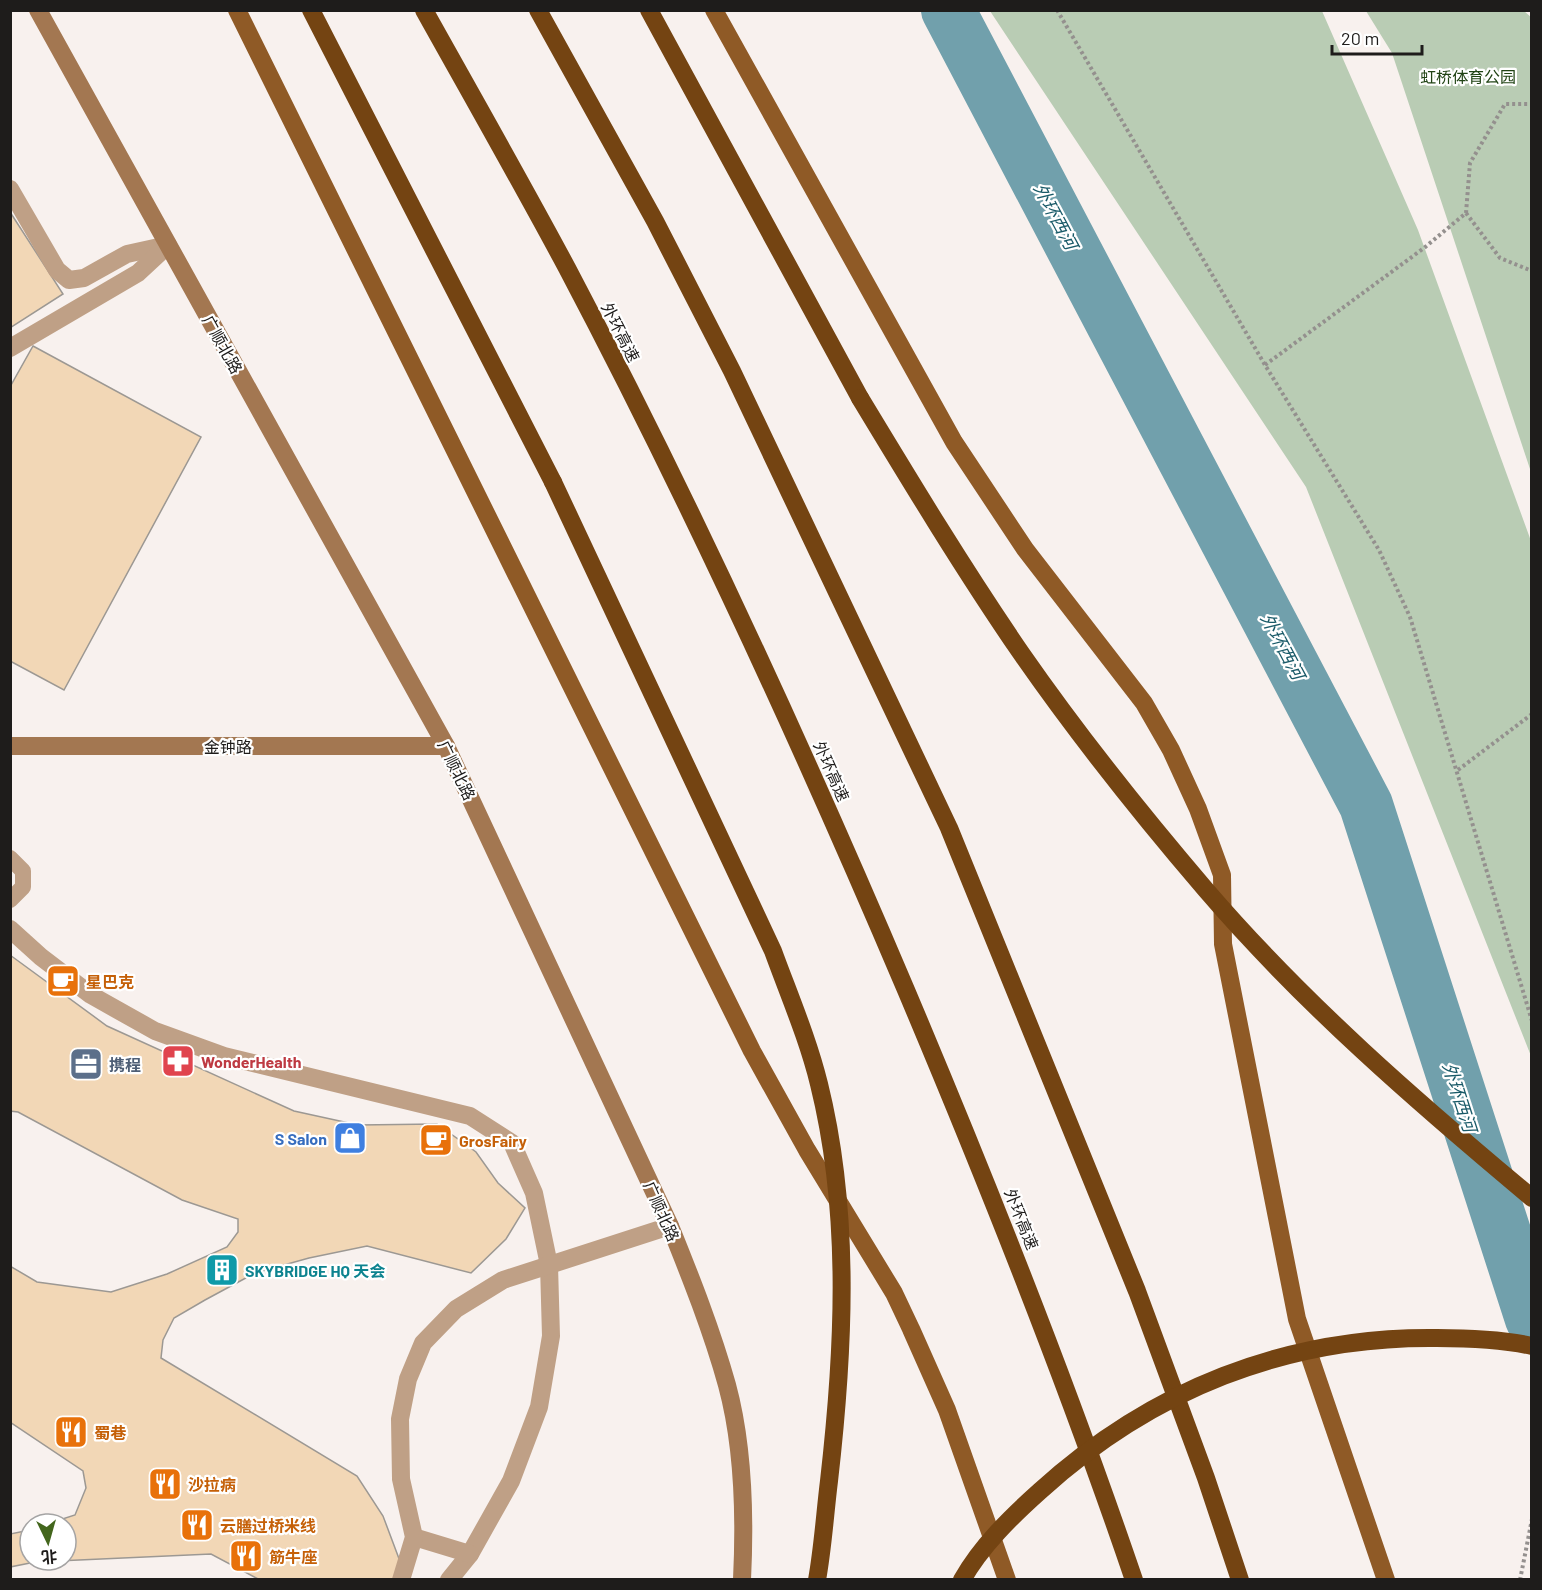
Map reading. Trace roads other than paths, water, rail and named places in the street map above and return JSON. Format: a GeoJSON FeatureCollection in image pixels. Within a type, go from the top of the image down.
{"type":"FeatureCollection","features":[{"type":"Feature","properties":{"kind":"highway"},"geometry":{"type":"LineString","coordinates":[[311,10],[553,482],[773,951],[819,1084],[830,1139],[837,1196],[841,1254],[842,1333],[838,1407],[817,1580]]}},
{"type":"Feature","properties":{"kind":"highway","name":"外环高速"},"geometry":{"type":"LineString","coordinates":[[424,10],[566,267],[642,416],[721,575],[854,868],[970,1143],[1043,1326],[1134,1580]]}},
{"type":"Feature","properties":{"kind":"highway"},"geometry":{"type":"LineString","coordinates":[[538,10],[655,221],[732,371],[949,828],[1137,1291],[1206,1478],[1240,1580]]}},
{"type":"Feature","properties":{"kind":"highway"},"geometry":{"type":"LineString","coordinates":[[649,10],[860,399],[939,528],[1022,654],[1114,776],[1207,890],[1291,982],[1381,1068],[1532,1198]]}},
{"type":"Feature","properties":{"kind":"highway"},"geometry":{"type":"LineString","coordinates":[[962,1580],[1014,1515],[1064,1468],[1126,1423],[1177,1395],[1234,1370],[1291,1352],[1350,1342],[1414,1338],[1469,1338],[1532,1346]]}},
{"type":"Feature","properties":{"kind":"main road"},"geometry":{"type":"LineString","coordinates":[[237,10],[752,1051],[807,1150],[894,1293],[947,1410],[1007,1580]]}},
{"type":"Feature","properties":{"kind":"main road"},"geometry":{"type":"LineString","coordinates":[[714,10],[954,442],[1025,549],[1144,703],[1171,750],[1198,809],[1222,875],[1223,944],[1297,1319],[1386,1580]]}},
{"type":"Feature","properties":{"kind":"street","name":"广顺北路"},"geometry":{"type":"LineString","coordinates":[[38,10],[446,746],[670,1226],[693,1283],[727,1386],[740,1475],[744,1533],[742,1580]]}},
{"type":"Feature","properties":{"kind":"street"},"geometry":{"type":"LineString","coordinates":[[10,189],[57,270],[69,280],[84,278],[127,254],[168,245]]}},
{"type":"Feature","properties":{"kind":"street"},"geometry":{"type":"LineString","coordinates":[[10,348],[138,273],[168,245]]}},
{"type":"Feature","properties":{"kind":"street","name":"金钟路"},"geometry":{"type":"LineString","coordinates":[[10,746],[446,746]]}},
{"type":"Feature","properties":{"kind":"street"},"geometry":{"type":"LineString","coordinates":[[10,929],[41,957],[91,995],[154,1031],[224,1056],[470,1116],[512,1143],[534,1193],[549,1265],[551,1336],[539,1407],[511,1481],[470,1554],[449,1580]]}},
{"type":"Feature","properties":{"kind":"street"},"geometry":{"type":"LineString","coordinates":[[401,1580],[414,1537],[401,1479],[400,1419],[408,1379],[423,1343],[456,1309],[503,1280],[670,1226]]}},
{"type":"Feature","properties":{"kind":"street"},"geometry":{"type":"LineString","coordinates":[[414,1537],[470,1554]]}},
{"type":"Feature","properties":{"kind":"lane"},"geometry":{"type":"LineString","coordinates":[[10,858],[22,871],[23,887],[10,900]]}},
{"type":"Feature","properties":{"kind":"waterway","name":"外环西河"},"geometry":{"type":"LineString","coordinates":[[948,10],[1366,805],[1532,1319]]}},
{"type":"Feature","properties":{"kind":"place","name":"星巴克"},"geometry":{"type":"Point","coordinates":[63,981]}},
{"type":"Feature","properties":{"kind":"place","name":"WonderHealth"},"geometry":{"type":"Point","coordinates":[178,1061]}},
{"type":"Feature","properties":{"kind":"place","name":"携程"},"geometry":{"type":"Point","coordinates":[86,1064]}},
{"type":"Feature","properties":{"kind":"place","name":"S Salon"},"geometry":{"type":"Point","coordinates":[350,1138]}},
{"type":"Feature","properties":{"kind":"place","name":"GrosFairy"},"geometry":{"type":"Point","coordinates":[436,1140]}},
{"type":"Feature","properties":{"kind":"place","name":"SKYBRIDGE HQ 天会"},"geometry":{"type":"Point","coordinates":[222,1270]}},
{"type":"Feature","properties":{"kind":"place","name":"蜀巷"},"geometry":{"type":"Point","coordinates":[71,1432]}},
{"type":"Feature","properties":{"kind":"place","name":"沙拉病"},"geometry":{"type":"Point","coordinates":[165,1484]}},
{"type":"Feature","properties":{"kind":"place","name":"云膳过桥米线"},"geometry":{"type":"Point","coordinates":[197,1525]}},
{"type":"Feature","properties":{"kind":"place","name":"筋牛座"},"geometry":{"type":"Point","coordinates":[246,1556]}},
{"type":"Feature","properties":{"kind":"park label","name":"虹桥体育公园"},"geometry":{"type":"Point","coordinates":[1468,76]}}]}
